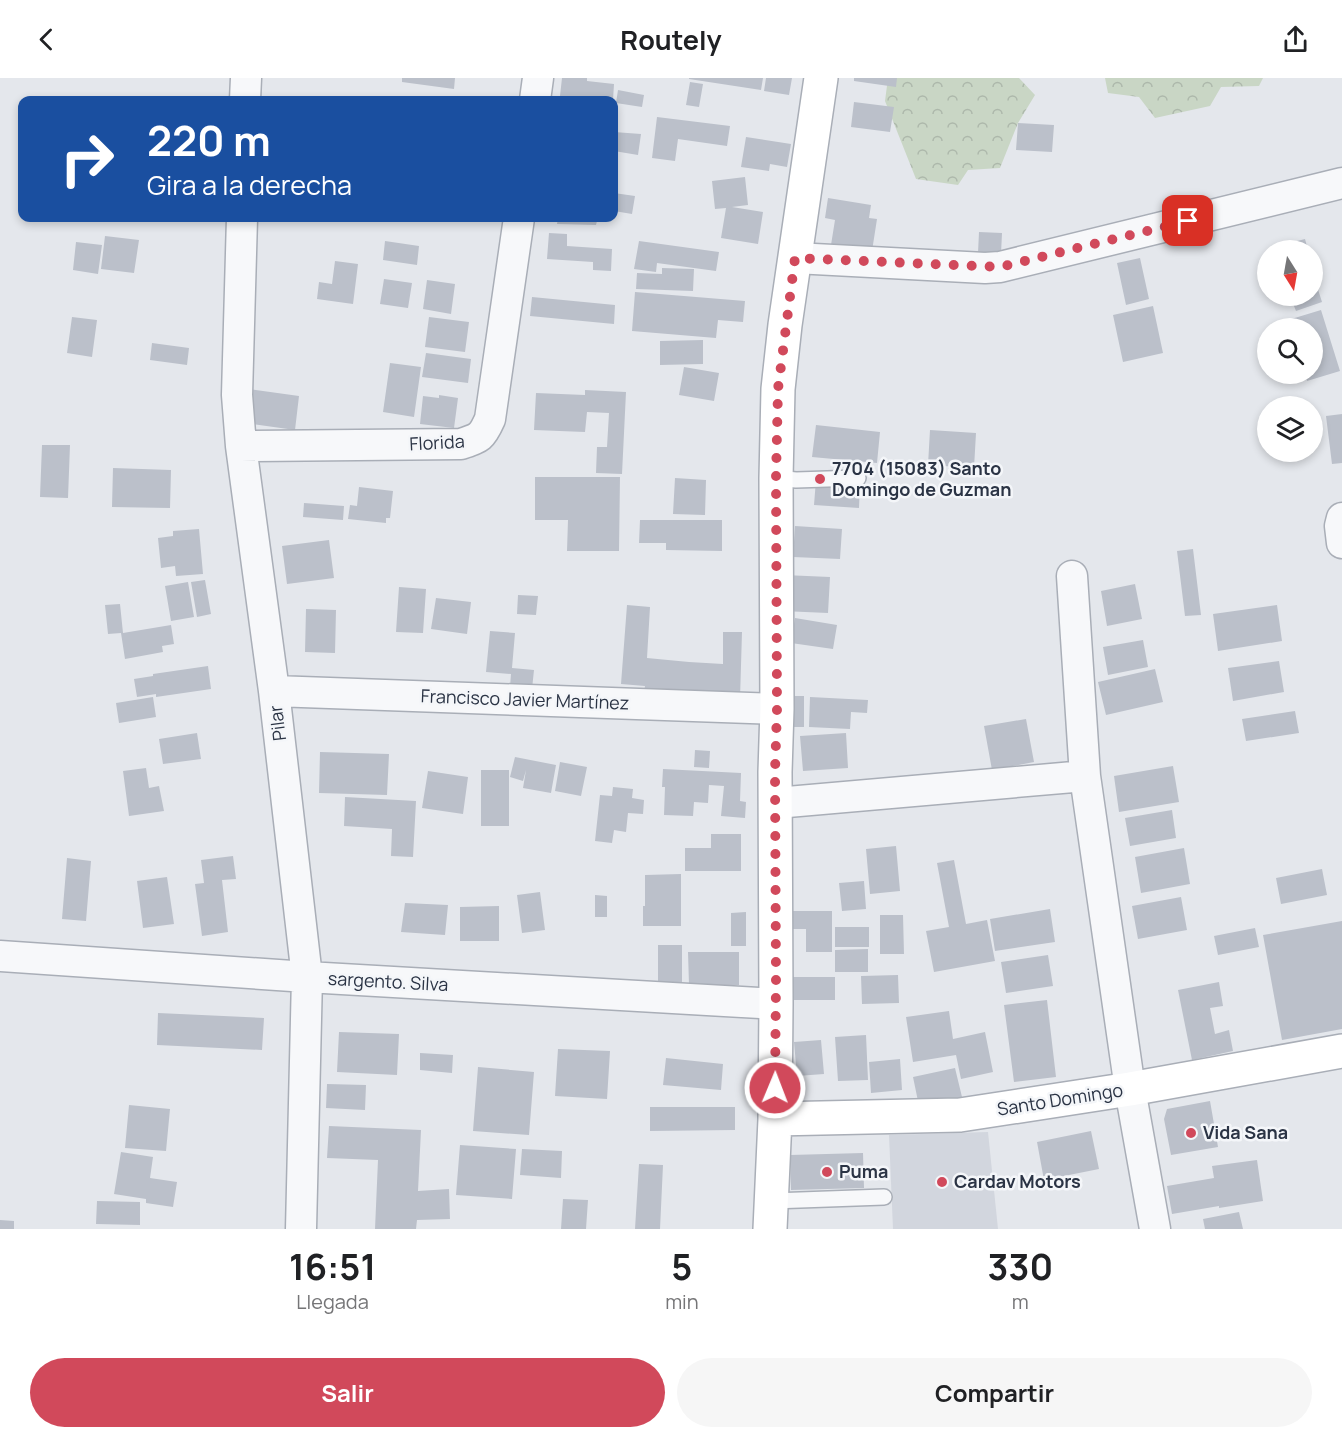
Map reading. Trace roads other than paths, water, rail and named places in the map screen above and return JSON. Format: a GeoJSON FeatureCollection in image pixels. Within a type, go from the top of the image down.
{"type":"FeatureCollection","features":[{"type":"Feature","properties":{"kind":"street"},"geometry":{"type":"LineString","coordinates":[[245,96],[246,78]]}},
{"type":"Feature","properties":{"kind":"street"},"geometry":{"type":"LineString","coordinates":[[536,96],[538,78]]}},
{"type":"Feature","properties":{"kind":"street"},"geometry":{"type":"LineString","coordinates":[[771,1215],[776,1004],[778,389],[821,78]]}},
{"type":"Feature","properties":{"kind":"street"},"geometry":{"type":"LineString","coordinates":[[795,258],[1000,267],[1342,183]]}},
{"type":"Feature","properties":{"kind":"street","name":"Pilar"},"geometry":{"type":"LineString","coordinates":[[242,222],[237,395],[241,446],[274,691],[307,977],[302,1229]]}},
{"type":"Feature","properties":{"kind":"street","name":"Florida"},"geometry":{"type":"LineString","coordinates":[[241,446],[461,444],[476,440],[484,432],[490,419],[518,222]]}},
{"type":"Feature","properties":{"kind":"street"},"geometry":{"type":"LineString","coordinates":[[1342,518],[1340,526],[1342,543]]}},
{"type":"Feature","properties":{"kind":"street"},"geometry":{"type":"LineString","coordinates":[[1072,576],[1084,776],[1130,1089],[1155,1229]]}},
{"type":"Feature","properties":{"kind":"street","name":"Francisco Javier Martínez"},"geometry":{"type":"LineString","coordinates":[[274,691],[777,709]]}},
{"type":"Feature","properties":{"kind":"street"},"geometry":{"type":"LineString","coordinates":[[776,803],[1084,776]]}},
{"type":"Feature","properties":{"kind":"street","name":"sargento. Silva"},"geometry":{"type":"LineString","coordinates":[[0,956],[307,977],[776,1004]]}},
{"type":"Feature","properties":{"kind":"street","name":"Santo Domingo"},"geometry":{"type":"LineString","coordinates":[[775,1119],[960,1115],[1130,1089],[1342,1051]]}},
{"type":"Feature","properties":{"kind":"lane"},"geometry":{"type":"LineString","coordinates":[[776,478],[796,480],[858,478]]}},
{"type":"Feature","properties":{"kind":"lane"},"geometry":{"type":"LineString","coordinates":[[771,1215],[884,1197]]}},
{"type":"Feature","properties":{"kind":"place","name":"7704 (15083) Santo Domingo de Guzman"},"geometry":{"type":"Point","coordinates":[820,479]}},
{"type":"Feature","properties":{"kind":"place","name":"Vida Sana"},"geometry":{"type":"Point","coordinates":[1191,1133]}},
{"type":"Feature","properties":{"kind":"place","name":"Puma"},"geometry":{"type":"Point","coordinates":[827,1172]}},
{"type":"Feature","properties":{"kind":"place","name":"Cardav Motors"},"geometry":{"type":"Point","coordinates":[942,1182]}}]}
